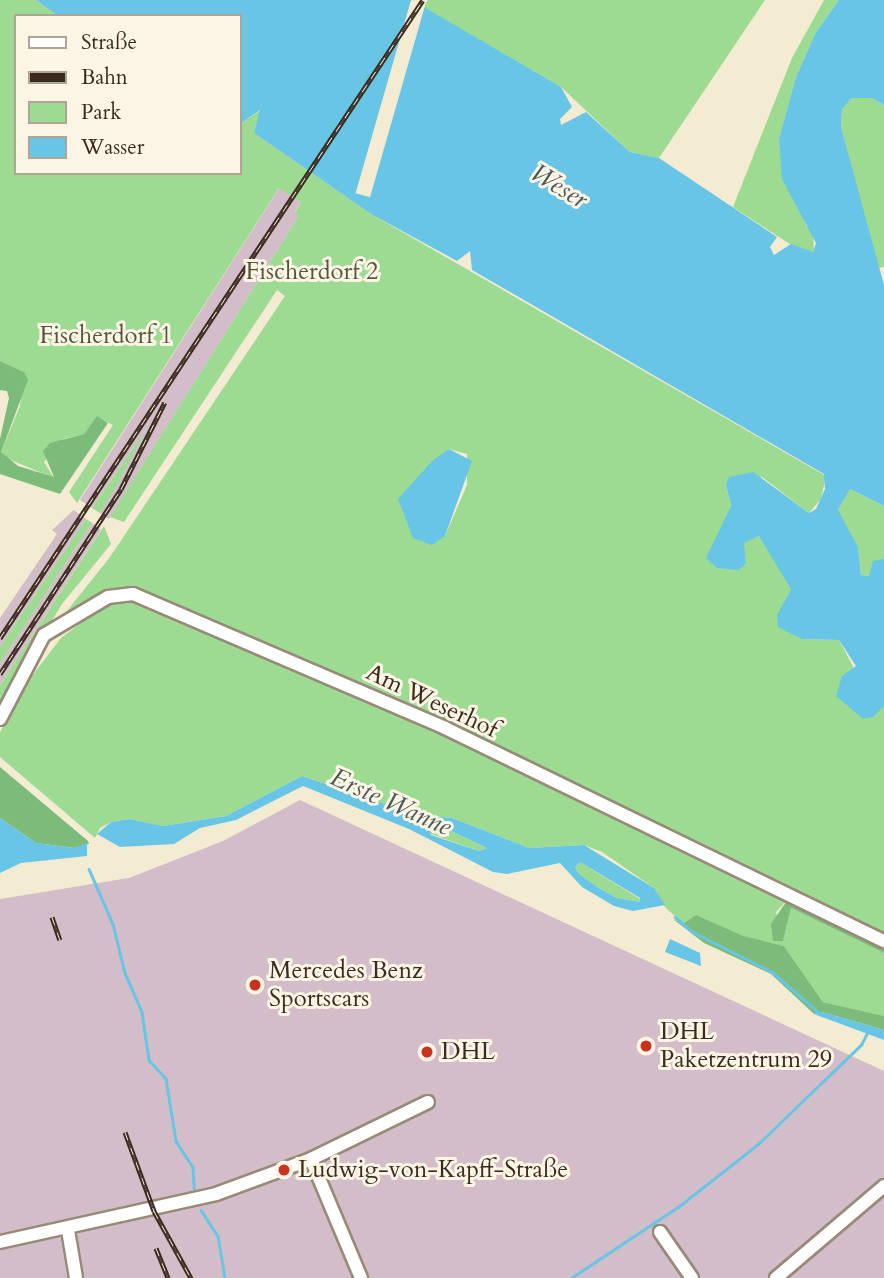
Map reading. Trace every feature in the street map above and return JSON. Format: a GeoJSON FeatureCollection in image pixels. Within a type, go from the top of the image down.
{"type":"FeatureCollection","features":[{"type":"Feature","properties":{"kind":"street","name":"Am Weserhof"},"geometry":{"type":"LineString","coordinates":[[0,719],[44,635],[108,597],[133,594],[445,729],[884,941]]}},
{"type":"Feature","properties":{"kind":"street"},"geometry":{"type":"LineString","coordinates":[[0,1242],[68,1230],[200,1199],[312,1159],[428,1102]]}},
{"type":"Feature","properties":{"kind":"street"},"geometry":{"type":"LineString","coordinates":[[312,1159],[361,1278]]}},
{"type":"Feature","properties":{"kind":"street"},"geometry":{"type":"LineString","coordinates":[[776,1278],[884,1186]]}},
{"type":"Feature","properties":{"kind":"street"},"geometry":{"type":"LineString","coordinates":[[68,1230],[76,1278]]}},
{"type":"Feature","properties":{"kind":"street"},"geometry":{"type":"LineString","coordinates":[[660,1232],[692,1278]]}},
{"type":"Feature","properties":{"kind":"shaded area"},"geometry":{"type":"Polygon","coordinates":[[[280,187],[301,202],[295,212],[299,216],[109,519],[100,513],[147,428],[92,508],[80,500],[280,187]]]}},
{"type":"Feature","properties":{"kind":"shaded area"},"geometry":{"type":"Polygon","coordinates":[[[74,510],[86,519],[0,647],[0,618],[57,534],[52,530],[74,510]]]}},
{"type":"Feature","properties":{"kind":"shaded area"},"geometry":{"type":"Polygon","coordinates":[[[92,523],[101,530],[0,685],[0,663],[92,523]]]}},
{"type":"Feature","properties":{"kind":"shaded area"},"geometry":{"type":"Polygon","coordinates":[[[300,800],[884,1071],[884,1278],[0,1278],[0,899],[129,878],[223,841],[300,800]]]}},
{"type":"Feature","properties":{"kind":"green space"},"geometry":{"type":"Polygon","coordinates":[[[0,0],[36,0],[55,14],[14,14],[14,175],[242,175],[242,123],[261,110],[254,133],[371,214],[826,476],[821,499],[809,513],[762,477],[726,485],[731,506],[720,535],[746,563],[743,543],[759,536],[766,542],[789,582],[791,589],[784,602],[802,639],[839,640],[876,710],[884,706],[884,939],[447,727],[159,601],[126,591],[67,620],[63,616],[110,557],[285,296],[277,290],[124,522],[110,517],[299,216],[295,213],[301,202],[279,188],[77,503],[69,492],[113,425],[97,417],[84,434],[63,439],[44,462],[54,478],[6,458],[1,452],[20,406],[24,372],[0,361],[0,0]],[[449,449],[422,472],[445,536],[467,485],[467,454],[449,449]]]}},
{"type":"Feature","properties":{"kind":"green space"},"geometry":{"type":"Polygon","coordinates":[[[428,0],[765,0],[659,158],[630,152],[561,87],[423,7],[428,0]]]}},
{"type":"Feature","properties":{"kind":"green space"},"geometry":{"type":"Polygon","coordinates":[[[824,0],[839,0],[816,32],[796,77],[779,140],[806,225],[813,232],[814,252],[799,250],[733,207],[792,58],[824,0]]]}},
{"type":"Feature","properties":{"kind":"green space"},"geometry":{"type":"Polygon","coordinates":[[[852,98],[873,98],[884,105],[884,267],[877,268],[841,127],[842,109],[852,98]]]}},
{"type":"Feature","properties":{"kind":"green space"},"geometry":{"type":"Polygon","coordinates":[[[0,361],[24,372],[28,380],[1,452],[18,466],[54,477],[43,451],[50,443],[84,434],[97,416],[108,423],[60,494],[0,474],[0,439],[9,398],[7,391],[0,390],[0,361]]]}},
{"type":"Feature","properties":{"kind":"green space"},"geometry":{"type":"Polygon","coordinates":[[[147,428],[119,482],[100,513],[92,508],[147,428]]]}},
{"type":"Feature","properties":{"kind":"green space"},"geometry":{"type":"Polygon","coordinates":[[[850,489],[884,506],[884,559],[869,576],[861,575],[858,547],[839,519],[838,510],[850,489]]]}},
{"type":"Feature","properties":{"kind":"green space"},"geometry":{"type":"Polygon","coordinates":[[[86,519],[92,523],[0,663],[0,647],[86,519]]]}},
{"type":"Feature","properties":{"kind":"green space"},"geometry":{"type":"Polygon","coordinates":[[[104,526],[111,544],[62,604],[0,708],[0,685],[104,526]]]}},
{"type":"Feature","properties":{"kind":"green space"},"geometry":{"type":"Polygon","coordinates":[[[135,600],[373,701],[788,899],[776,912],[783,941],[791,908],[884,953],[884,1016],[823,1002],[784,946],[683,924],[665,907],[654,888],[602,852],[584,845],[529,848],[452,818],[414,814],[302,776],[226,816],[163,826],[130,819],[111,822],[100,828],[95,838],[0,757],[0,732],[32,676],[61,638],[106,604],[135,600]]]}},
{"type":"Feature","properties":{"kind":"green space"},"geometry":{"type":"Polygon","coordinates":[[[0,767],[89,844],[74,848],[36,843],[0,818],[0,767]]]}},
{"type":"Feature","properties":{"kind":"green space"},"geometry":{"type":"Polygon","coordinates":[[[430,829],[449,830],[487,848],[479,851],[431,834],[430,829]]]}},
{"type":"Feature","properties":{"kind":"green space"},"geometry":{"type":"Polygon","coordinates":[[[580,862],[640,899],[640,902],[617,898],[599,888],[579,874],[575,867],[580,862]]]}},
{"type":"Feature","properties":{"kind":"green space"},"geometry":{"type":"Polygon","coordinates":[[[788,899],[884,947],[884,953],[791,908],[783,941],[773,941],[771,924],[788,899]]]}},
{"type":"Feature","properties":{"kind":"green space"},"geometry":{"type":"Polygon","coordinates":[[[696,915],[743,936],[784,946],[823,1002],[884,1016],[884,1030],[822,1012],[814,1014],[771,974],[704,943],[673,919],[683,924],[696,915]]]}},
{"type":"Feature","properties":{"kind":"water","name":"Weser"},"geometry":{"type":"Polygon","coordinates":[[[36,0],[412,0],[561,87],[572,107],[560,119],[561,125],[586,112],[630,152],[659,158],[777,237],[770,247],[774,255],[791,244],[813,252],[816,243],[782,179],[779,139],[796,77],[816,32],[839,0],[884,0],[884,105],[872,98],[852,98],[842,109],[841,127],[884,285],[884,506],[850,489],[838,510],[858,547],[861,575],[869,576],[873,561],[884,559],[884,706],[873,717],[863,719],[836,696],[842,676],[856,666],[839,640],[802,639],[778,627],[777,615],[791,589],[759,536],[744,543],[746,563],[739,570],[717,568],[706,558],[731,506],[726,485],[729,477],[753,472],[809,513],[816,509],[825,489],[824,474],[472,270],[470,251],[457,261],[371,214],[254,133],[260,110],[242,123],[242,14],[55,14],[36,0]]]}},
{"type":"Feature","properties":{"kind":"water"},"geometry":{"type":"Polygon","coordinates":[[[449,449],[472,461],[445,536],[432,545],[413,538],[398,499],[432,461],[449,449]]]}},
{"type":"Feature","properties":{"kind":"water"},"geometry":{"type":"Polygon","coordinates":[[[302,776],[414,814],[452,818],[529,848],[584,845],[654,888],[665,905],[633,911],[614,906],[582,887],[560,863],[507,874],[493,872],[409,829],[303,786],[236,820],[200,828],[174,844],[120,847],[97,834],[111,822],[130,819],[163,826],[226,816],[302,776]],[[430,829],[431,835],[479,851],[487,848],[449,830],[430,829]],[[580,862],[575,867],[579,874],[599,888],[617,898],[640,902],[640,898],[580,862]]]}},
{"type":"Feature","properties":{"kind":"water"},"geometry":{"type":"Polygon","coordinates":[[[0,818],[36,843],[74,848],[87,843],[87,856],[21,863],[0,873],[0,818]]]}},
{"type":"Feature","properties":{"kind":"water"},"geometry":{"type":"Polygon","coordinates":[[[670,939],[700,953],[701,966],[665,952],[670,939]]]}},
{"type":"Feature","properties":{"kind":"water"},"geometry":{"type":"Polygon","coordinates":[[[822,1012],[884,1030],[884,1040],[814,1014],[822,1012]]]}},
{"type":"Feature","properties":{"kind":"pier"},"geometry":{"type":"Polygon","coordinates":[[[411,0],[425,4],[370,197],[356,193],[411,0]]]}},
{"type":"Feature","properties":{"kind":"waterway"},"geometry":{"type":"LineString","coordinates":[[89,869],[113,924],[125,973],[142,1012],[149,1060],[166,1079],[176,1141],[193,1167],[194,1188]]}},
{"type":"Feature","properties":{"kind":"waterway","name":"Erste Wanne"},"geometry":{"type":"LineString","coordinates":[[675,917],[693,932],[772,972],[822,1015]]}},
{"type":"Feature","properties":{"kind":"waterway","name":"Erste Wanne"},"geometry":{"type":"LineString","coordinates":[[571,1278],[678,1207],[758,1144],[861,1045],[868,1031]]}},
{"type":"Feature","properties":{"kind":"waterway"},"geometry":{"type":"LineString","coordinates":[[201,1210],[218,1236],[225,1278]]}},
{"type":"Feature","properties":{"kind":"railway"},"geometry":{"type":"LineString","coordinates":[[0,638],[423,0]]}},
{"type":"Feature","properties":{"kind":"railway"},"geometry":{"type":"LineString","coordinates":[[0,674],[121,489],[165,402]]}},
{"type":"Feature","properties":{"kind":"railway"},"geometry":{"type":"LineString","coordinates":[[52,917],[60,940]]}},
{"type":"Feature","properties":{"kind":"railway"},"geometry":{"type":"LineString","coordinates":[[125,1132],[154,1211],[191,1278]]}},
{"type":"Feature","properties":{"kind":"railway"},"geometry":{"type":"LineString","coordinates":[[156,1248],[168,1278]]}},
{"type":"Feature","properties":{"kind":"place","name":"Mercedes Benz Sportscars"},"geometry":{"type":"Point","coordinates":[255,985]}},
{"type":"Feature","properties":{"kind":"place","name":"DHL Paketzentrum 29"},"geometry":{"type":"Point","coordinates":[646,1046]}},
{"type":"Feature","properties":{"kind":"place","name":"DHL"},"geometry":{"type":"Point","coordinates":[427,1052]}},
{"type":"Feature","properties":{"kind":"place","name":"Ludwig-von-Kapff-Straße"},"geometry":{"type":"Point","coordinates":[284,1170]}},
{"type":"Feature","properties":{"kind":"park label","name":"Fischerdorf 2"},"geometry":{"type":"Point","coordinates":[312,272]}},
{"type":"Feature","properties":{"kind":"park label","name":"Fischerdorf 1"},"geometry":{"type":"Point","coordinates":[106,336]}}]}
